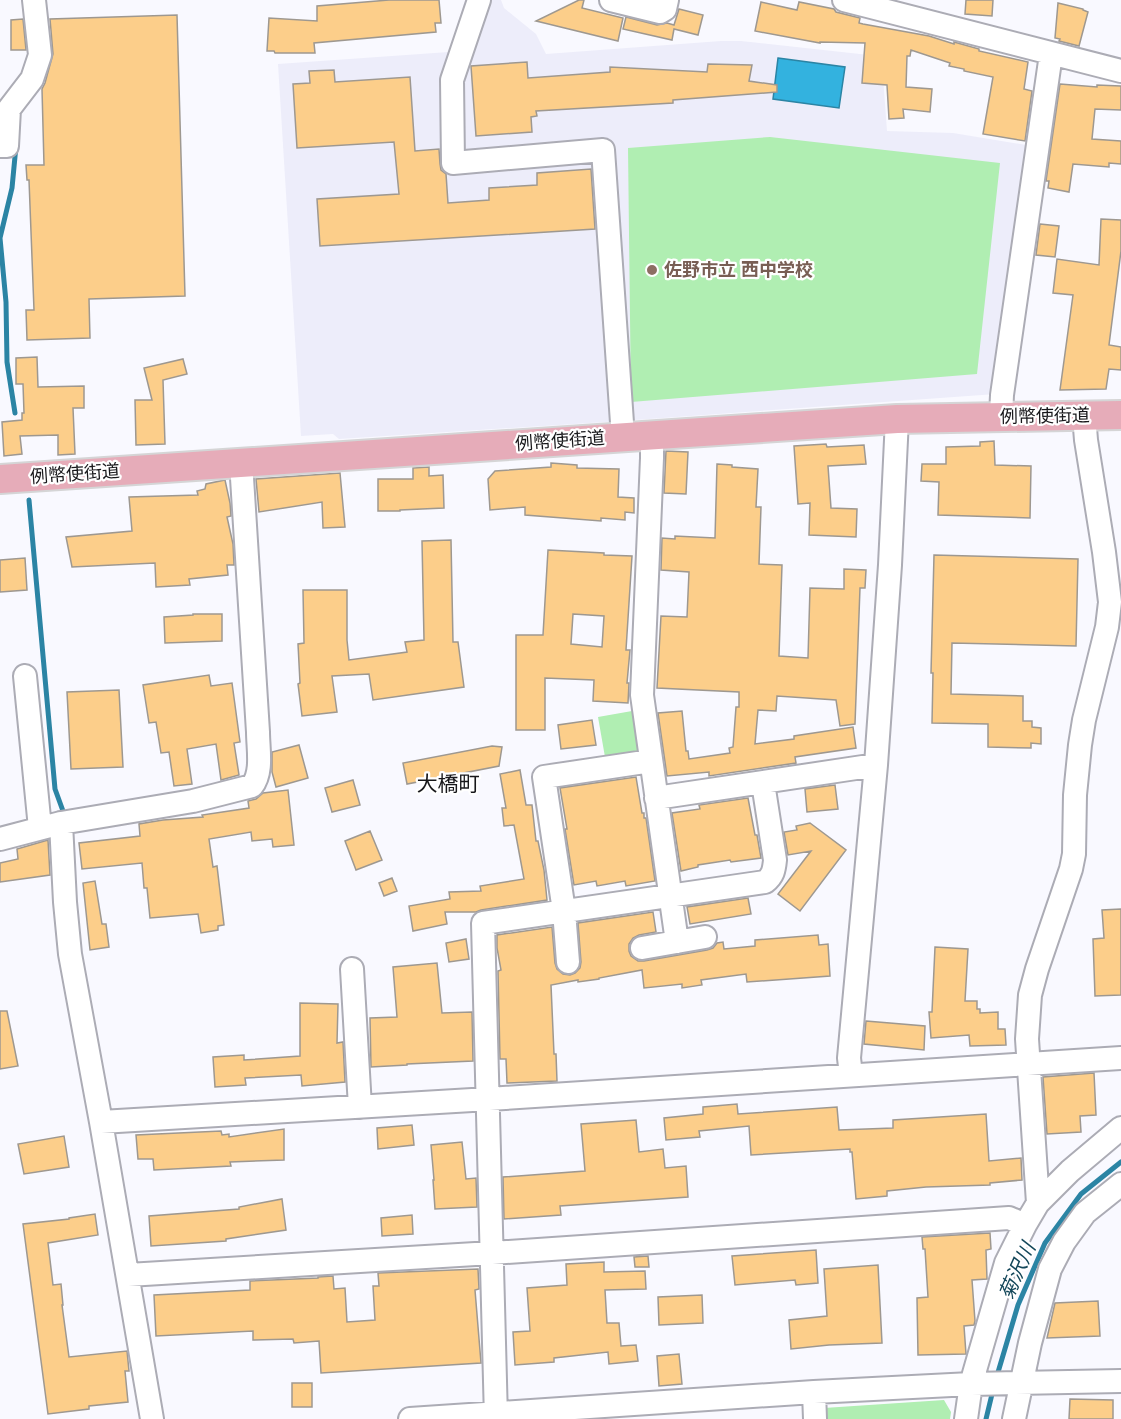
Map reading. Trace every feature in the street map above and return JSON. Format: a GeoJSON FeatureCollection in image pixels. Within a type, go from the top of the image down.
{"type":"FeatureCollection","features":[{"type":"Feature","properties":{"kind":"main road","name":"例幣使街道"},"geometry":{"type":"LineString","coordinates":[[0,479],[897,419],[1121,415]]}},
{"type":"Feature","properties":{"kind":"street"},"geometry":{"type":"LineString","coordinates":[[4,146],[9,109],[32,79],[40,55],[34,0]]}},
{"type":"Feature","properties":{"kind":"street"},"geometry":{"type":"LineString","coordinates":[[479,0],[452,80],[453,163],[603,150],[622,437]]}},
{"type":"Feature","properties":{"kind":"street"},"geometry":{"type":"LineString","coordinates":[[611,0],[660,12],[665,9],[667,0]]}},
{"type":"Feature","properties":{"kind":"street"},"geometry":{"type":"LineString","coordinates":[[844,0],[1121,72]]}},
{"type":"Feature","properties":{"kind":"street"},"geometry":{"type":"LineString","coordinates":[[1001,416],[1002,395],[1051,54]]}},
{"type":"Feature","properties":{"kind":"street"},"geometry":{"type":"LineString","coordinates":[[1038,1203],[1027,1039],[1030,995],[1071,869],[1074,854],[1080,745],[1109,616],[1110,602],[1084,415]]}},
{"type":"Feature","properties":{"kind":"street"},"geometry":{"type":"LineString","coordinates":[[850,1075],[849,1058],[876,765],[897,419]]}},
{"type":"Feature","properties":{"kind":"street"},"geometry":{"type":"LineString","coordinates":[[652,436],[642,695],[677,942]]}},
{"type":"Feature","properties":{"kind":"street"},"geometry":{"type":"LineString","coordinates":[[0,838],[50,826],[193,801],[252,786],[256,781],[259,774],[258,732],[242,462]]}},
{"type":"Feature","properties":{"kind":"street"},"geometry":{"type":"LineString","coordinates":[[25,676],[65,902],[70,954],[152,1419]]}},
{"type":"Feature","properties":{"kind":"street"},"geometry":{"type":"LineString","coordinates":[[568,962],[564,911],[544,777],[651,761]]}},
{"type":"Feature","properties":{"kind":"street"},"geometry":{"type":"LineString","coordinates":[[656,798],[876,765]]}},
{"type":"Feature","properties":{"kind":"street"},"geometry":{"type":"LineString","coordinates":[[496,1416],[483,923],[765,882],[774,870],[775,860],[763,783]]}},
{"type":"Feature","properties":{"kind":"street"},"geometry":{"type":"LineString","coordinates":[[642,948],[705,937]]}},
{"type":"Feature","properties":{"kind":"street"},"geometry":{"type":"LineString","coordinates":[[352,969],[360,1107]]}},
{"type":"Feature","properties":{"kind":"street"},"geometry":{"type":"LineString","coordinates":[[101,1122],[1121,1058]]}},
{"type":"Feature","properties":{"kind":"street"},"geometry":{"type":"LineString","coordinates":[[966,1419],[1006,1263],[1025,1225],[1038,1203],[1070,1171],[1121,1128]]}},
{"type":"Feature","properties":{"kind":"street"},"geometry":{"type":"LineString","coordinates":[[1014,1419],[1016,1383],[1050,1269],[1064,1242],[1085,1213],[1121,1184]]}},
{"type":"Feature","properties":{"kind":"street"},"geometry":{"type":"LineString","coordinates":[[128,1275],[1009,1218],[1025,1225]]}},
{"type":"Feature","properties":{"kind":"street"},"geometry":{"type":"LineString","coordinates":[[410,1419],[496,1416],[814,1392],[976,1384],[1121,1381]]}},
{"type":"Feature","properties":{"kind":"street"},"geometry":{"type":"LineString","coordinates":[[814,1392],[815,1419]]}},
{"type":"Feature","properties":{"kind":"shaded area","name":"佐野市立 西中学校"},"geometry":{"type":"Polygon","coordinates":[[[465,0],[501,0],[504,8],[536,34],[546,54],[741,41],[869,55],[882,63],[887,131],[953,133],[1032,146],[996,394],[339,439],[333,434],[301,436],[278,64],[449,52],[465,0]]]}},
{"type":"Feature","properties":{"kind":"green space"},"geometry":{"type":"Polygon","coordinates":[[[770,137],[1000,163],[977,374],[631,402],[628,148],[770,137]]]}},
{"type":"Feature","properties":{"kind":"green space"},"geometry":{"type":"Polygon","coordinates":[[[632,711],[639,751],[605,757],[598,717],[632,711]]]}},
{"type":"Feature","properties":{"kind":"green space"},"geometry":{"type":"Polygon","coordinates":[[[944,1400],[951,1412],[950,1419],[824,1419],[824,1408],[944,1400]]]}},
{"type":"Feature","properties":{"kind":"water"},"geometry":{"type":"Polygon","coordinates":[[[778,58],[845,67],[839,108],[773,99],[778,58]]]}},
{"type":"Feature","properties":{"kind":"building"},"geometry":{"type":"Polygon","coordinates":[[[389,0],[439,0],[441,23],[435,23],[436,32],[314,43],[315,53],[267,51],[269,18],[317,21],[317,6],[389,0]]]}},
{"type":"Feature","properties":{"kind":"building"},"geometry":{"type":"Polygon","coordinates":[[[579,0],[584,0],[582,8],[623,18],[618,41],[536,21],[579,0]]]}},
{"type":"Feature","properties":{"kind":"building"},"geometry":{"type":"Polygon","coordinates":[[[966,0],[993,0],[992,16],[965,14],[966,0]]]}},
{"type":"Feature","properties":{"kind":"building"},"geometry":{"type":"Polygon","coordinates":[[[761,2],[797,10],[799,2],[834,9],[836,12],[860,18],[859,23],[929,36],[979,49],[979,51],[1028,62],[1024,89],[1032,91],[1025,141],[983,134],[993,77],[964,71],[964,69],[949,66],[950,63],[911,50],[910,56],[907,56],[906,87],[932,89],[930,112],[903,109],[904,118],[889,119],[887,85],[862,83],[865,43],[820,43],[755,31],[761,2]]]}},
{"type":"Feature","properties":{"kind":"building"},"geometry":{"type":"Polygon","coordinates":[[[1058,3],[1088,12],[1079,46],[1055,38],[1058,3]]]}},
{"type":"Feature","properties":{"kind":"building"},"geometry":{"type":"Polygon","coordinates":[[[679,9],[703,15],[698,35],[674,29],[672,40],[623,29],[626,17],[657,25],[667,23],[674,25],[679,9]]]}},
{"type":"Feature","properties":{"kind":"building"},"geometry":{"type":"Polygon","coordinates":[[[177,15],[185,296],[89,299],[90,338],[27,340],[26,310],[34,310],[29,180],[27,180],[26,165],[44,165],[42,89],[53,54],[50,19],[177,15]]]}},
{"type":"Feature","properties":{"kind":"building"},"geometry":{"type":"Polygon","coordinates":[[[23,19],[26,50],[11,50],[11,20],[23,19]]]}},
{"type":"Feature","properties":{"kind":"building"},"geometry":{"type":"Polygon","coordinates":[[[527,62],[528,78],[610,72],[610,67],[707,72],[708,64],[752,65],[749,81],[777,85],[777,92],[673,100],[673,103],[536,111],[537,116],[531,117],[532,132],[476,136],[471,66],[527,62]]]}},
{"type":"Feature","properties":{"kind":"building"},"geometry":{"type":"Polygon","coordinates":[[[334,70],[335,82],[410,77],[415,151],[439,149],[441,170],[446,174],[448,203],[489,200],[489,188],[537,185],[537,173],[591,169],[595,229],[320,246],[317,199],[399,194],[394,142],[297,148],[293,84],[310,83],[309,71],[334,70]]]}},
{"type":"Feature","properties":{"kind":"building"},"geometry":{"type":"Polygon","coordinates":[[[1060,84],[1121,86],[1121,110],[1095,109],[1092,139],[1121,141],[1121,164],[1109,163],[1109,167],[1073,164],[1069,192],[1048,188],[1049,181],[1046,181],[1060,84]]]}},
{"type":"Feature","properties":{"kind":"building"},"geometry":{"type":"Polygon","coordinates":[[[1101,219],[1121,220],[1121,251],[1109,345],[1121,347],[1121,370],[1109,369],[1106,389],[1060,390],[1073,295],[1053,293],[1057,259],[1099,265],[1101,219]]]}},
{"type":"Feature","properties":{"kind":"building"},"geometry":{"type":"Polygon","coordinates":[[[1040,224],[1059,226],[1055,257],[1036,255],[1040,224]]]}},
{"type":"Feature","properties":{"kind":"building"},"geometry":{"type":"Polygon","coordinates":[[[37,357],[38,387],[84,386],[84,408],[73,408],[75,454],[58,455],[58,435],[20,436],[22,454],[4,456],[2,422],[22,420],[22,413],[24,413],[23,384],[16,384],[16,358],[37,357]]]}},
{"type":"Feature","properties":{"kind":"building"},"geometry":{"type":"Polygon","coordinates":[[[183,359],[187,374],[163,380],[165,444],[136,445],[135,400],[152,400],[144,368],[183,359]]]}},
{"type":"Feature","properties":{"kind":"building"},"geometry":{"type":"Polygon","coordinates":[[[994,441],[995,465],[1031,466],[1030,518],[938,515],[939,482],[921,481],[922,464],[946,464],[946,447],[980,446],[980,442],[994,441]]]}},
{"type":"Feature","properties":{"kind":"building"},"geometry":{"type":"Polygon","coordinates":[[[826,444],[827,447],[864,445],[866,464],[828,466],[831,508],[857,509],[856,537],[809,535],[810,503],[798,504],[794,446],[826,444]]]}},
{"type":"Feature","properties":{"kind":"building"},"geometry":{"type":"Polygon","coordinates":[[[666,451],[688,452],[686,494],[664,493],[666,451]]]}},
{"type":"Feature","properties":{"kind":"building"},"geometry":{"type":"Polygon","coordinates":[[[551,463],[577,465],[577,468],[619,469],[618,497],[634,498],[634,513],[625,512],[625,520],[601,518],[601,521],[525,515],[525,507],[490,510],[488,479],[495,471],[551,467],[551,463]]]}},
{"type":"Feature","properties":{"kind":"building"},"geometry":{"type":"Polygon","coordinates":[[[717,464],[758,469],[756,507],[761,507],[759,564],[782,565],[779,656],[808,658],[810,588],[844,589],[844,569],[866,570],[865,588],[860,588],[855,724],[840,726],[836,700],[777,696],[776,711],[758,710],[755,744],[853,727],[856,748],[795,757],[796,763],[709,776],[709,772],[667,776],[658,713],[682,711],[686,751],[688,751],[689,759],[730,753],[729,748],[733,747],[739,692],[657,688],[661,616],[687,617],[689,572],[661,570],[662,538],[675,539],[675,536],[715,538],[717,464]]]}},
{"type":"Feature","properties":{"kind":"building"},"geometry":{"type":"Polygon","coordinates":[[[429,467],[429,476],[443,475],[444,508],[378,511],[378,479],[413,479],[413,468],[429,467]]]}},
{"type":"Feature","properties":{"kind":"building"},"geometry":{"type":"Polygon","coordinates":[[[340,473],[345,527],[323,528],[322,502],[259,512],[256,479],[340,473]]]}},
{"type":"Feature","properties":{"kind":"building"},"geometry":{"type":"Polygon","coordinates":[[[225,480],[230,503],[231,516],[227,517],[233,544],[234,565],[227,565],[228,575],[189,579],[190,585],[156,587],[155,563],[72,567],[66,537],[132,531],[129,497],[198,495],[197,491],[205,489],[206,484],[225,480]]]}},
{"type":"Feature","properties":{"kind":"building"},"geometry":{"type":"Polygon","coordinates":[[[451,540],[453,642],[458,642],[464,687],[373,700],[369,674],[332,676],[337,712],[302,716],[298,684],[300,683],[298,644],[304,643],[303,590],[347,590],[349,660],[407,652],[405,642],[424,640],[422,541],[451,540]]]}},
{"type":"Feature","properties":{"kind":"building"},"geometry":{"type":"Polygon","coordinates":[[[548,550],[632,556],[626,650],[630,650],[628,703],[593,701],[594,680],[545,678],[545,730],[516,730],[516,635],[543,635],[548,550]],[[573,614],[571,644],[602,647],[604,616],[573,614]]]}},
{"type":"Feature","properties":{"kind":"building"},"geometry":{"type":"Polygon","coordinates":[[[934,555],[1078,559],[1076,646],[952,643],[951,694],[1023,696],[1023,721],[1032,721],[1032,727],[1041,728],[1041,744],[1031,743],[1031,748],[988,747],[988,724],[932,723],[934,555]]]}},
{"type":"Feature","properties":{"kind":"building"},"geometry":{"type":"Polygon","coordinates":[[[25,558],[27,590],[0,592],[0,560],[25,558]]]}},
{"type":"Feature","properties":{"kind":"building"},"geometry":{"type":"Polygon","coordinates":[[[222,614],[222,641],[165,643],[164,617],[222,614]]]}},
{"type":"Feature","properties":{"kind":"building"},"geometry":{"type":"Polygon","coordinates":[[[209,675],[211,686],[232,683],[240,742],[234,743],[239,775],[221,780],[216,744],[187,749],[192,784],[174,786],[169,752],[161,753],[156,722],[149,723],[143,685],[209,675]]]}},
{"type":"Feature","properties":{"kind":"building"},"geometry":{"type":"Polygon","coordinates":[[[119,690],[123,767],[71,769],[67,692],[119,690]]]}},
{"type":"Feature","properties":{"kind":"building"},"geometry":{"type":"Polygon","coordinates":[[[592,720],[596,745],[561,749],[558,725],[592,720]]]}},
{"type":"Feature","properties":{"kind":"building"},"geometry":{"type":"Polygon","coordinates":[[[299,745],[308,778],[276,787],[272,772],[272,752],[299,745]]]}},
{"type":"Feature","properties":{"kind":"building"},"geometry":{"type":"Polygon","coordinates":[[[492,746],[502,747],[499,766],[407,784],[403,763],[492,746]]]}},
{"type":"Feature","properties":{"kind":"building"},"geometry":{"type":"Polygon","coordinates":[[[520,770],[526,805],[532,805],[547,900],[476,912],[445,912],[447,924],[413,931],[409,906],[450,899],[449,892],[481,891],[480,886],[524,879],[514,825],[504,826],[502,808],[506,808],[500,774],[520,770]]]}},
{"type":"Feature","properties":{"kind":"building"},"geometry":{"type":"Polygon","coordinates":[[[636,777],[642,813],[646,818],[655,881],[626,886],[625,881],[597,886],[596,881],[574,885],[560,788],[636,777]]]}},
{"type":"Feature","properties":{"kind":"building"},"geometry":{"type":"Polygon","coordinates":[[[353,780],[360,805],[332,812],[325,788],[353,780]]]}},
{"type":"Feature","properties":{"kind":"building"},"geometry":{"type":"Polygon","coordinates":[[[835,785],[838,809],[807,812],[805,789],[835,785]]]}},
{"type":"Feature","properties":{"kind":"building"},"geometry":{"type":"Polygon","coordinates":[[[288,790],[294,845],[273,847],[272,839],[252,841],[251,832],[209,839],[213,867],[217,866],[224,925],[218,926],[218,930],[201,933],[198,914],[150,918],[142,863],[82,869],[79,843],[140,836],[139,824],[203,817],[202,815],[249,808],[248,801],[256,799],[263,793],[288,790]]]}},
{"type":"Feature","properties":{"kind":"building"},"geometry":{"type":"Polygon","coordinates":[[[748,798],[761,858],[698,865],[698,867],[681,871],[672,813],[700,809],[699,805],[748,798]]]}},
{"type":"Feature","properties":{"kind":"building"},"geometry":{"type":"Polygon","coordinates":[[[810,823],[846,850],[800,911],[778,894],[811,851],[788,855],[784,832],[797,830],[796,826],[810,823]]]}},
{"type":"Feature","properties":{"kind":"building"},"geometry":{"type":"Polygon","coordinates":[[[370,831],[382,860],[356,870],[345,841],[370,831]]]}},
{"type":"Feature","properties":{"kind":"building"},"geometry":{"type":"Polygon","coordinates":[[[48,840],[50,875],[0,882],[0,863],[18,859],[17,849],[48,840]]]}},
{"type":"Feature","properties":{"kind":"building"},"geometry":{"type":"Polygon","coordinates":[[[392,878],[397,891],[384,896],[379,883],[392,878]]]}},
{"type":"Feature","properties":{"kind":"building"},"geometry":{"type":"Polygon","coordinates":[[[95,881],[102,924],[106,924],[109,947],[90,950],[83,883],[95,881]]]}},
{"type":"Feature","properties":{"kind":"building"},"geometry":{"type":"Polygon","coordinates":[[[748,898],[751,914],[690,924],[687,907],[748,898]]]}},
{"type":"Feature","properties":{"kind":"building"},"geometry":{"type":"Polygon","coordinates":[[[1121,909],[1121,995],[1095,996],[1093,939],[1104,938],[1102,910],[1121,909]]]}},
{"type":"Feature","properties":{"kind":"building"},"geometry":{"type":"Polygon","coordinates":[[[653,912],[656,932],[639,935],[629,944],[631,956],[638,961],[707,950],[723,942],[724,949],[755,946],[755,940],[818,935],[819,945],[828,944],[830,976],[747,982],[746,974],[701,980],[702,985],[682,988],[682,984],[644,988],[642,970],[599,979],[551,985],[557,1081],[507,1083],[506,1059],[500,1059],[498,971],[501,970],[497,935],[552,927],[557,969],[563,974],[570,975],[580,968],[581,962],[578,923],[653,912]]]}},
{"type":"Feature","properties":{"kind":"building"},"geometry":{"type":"Polygon","coordinates":[[[466,939],[469,959],[449,962],[446,943],[466,939]]]}},
{"type":"Feature","properties":{"kind":"building"},"geometry":{"type":"Polygon","coordinates":[[[935,947],[968,949],[965,1001],[977,1001],[977,1009],[980,1009],[980,1013],[998,1012],[998,1029],[1005,1029],[1006,1045],[970,1046],[969,1035],[931,1038],[929,1012],[932,1012],[935,947]]]}},
{"type":"Feature","properties":{"kind":"building"},"geometry":{"type":"Polygon","coordinates":[[[437,963],[442,1013],[472,1012],[473,1061],[371,1067],[370,1018],[397,1017],[393,967],[437,963]]]}},
{"type":"Feature","properties":{"kind":"building"},"geometry":{"type":"Polygon","coordinates":[[[300,1003],[338,1004],[337,1043],[343,1042],[345,1082],[302,1086],[301,1075],[245,1078],[246,1085],[215,1087],[213,1057],[244,1055],[244,1060],[300,1056],[300,1003]]]}},
{"type":"Feature","properties":{"kind":"building"},"geometry":{"type":"Polygon","coordinates":[[[0,1011],[7,1011],[18,1066],[0,1069],[0,1011]]]}},
{"type":"Feature","properties":{"kind":"building"},"geometry":{"type":"Polygon","coordinates":[[[866,1021],[925,1026],[924,1050],[864,1044],[866,1021]]]}},
{"type":"Feature","properties":{"kind":"building"},"geometry":{"type":"Polygon","coordinates":[[[1094,1073],[1096,1115],[1080,1116],[1081,1132],[1047,1134],[1043,1077],[1094,1073]]]}},
{"type":"Feature","properties":{"kind":"building"},"geometry":{"type":"Polygon","coordinates":[[[737,1104],[738,1114],[837,1107],[839,1130],[893,1128],[893,1120],[986,1114],[989,1161],[1021,1158],[1022,1180],[990,1183],[990,1185],[887,1191],[887,1196],[856,1199],[850,1149],[751,1155],[749,1126],[699,1131],[700,1137],[666,1140],[664,1118],[703,1114],[703,1107],[737,1104]]]}},
{"type":"Feature","properties":{"kind":"building"},"geometry":{"type":"Polygon","coordinates":[[[636,1120],[639,1152],[663,1149],[665,1168],[686,1166],[688,1197],[560,1206],[561,1215],[504,1219],[503,1177],[585,1171],[581,1124],[636,1120]]]}},
{"type":"Feature","properties":{"kind":"building"},"geometry":{"type":"Polygon","coordinates":[[[412,1125],[414,1145],[378,1149],[377,1128],[412,1125]]]}},
{"type":"Feature","properties":{"kind":"building"},"geometry":{"type":"Polygon","coordinates":[[[284,1129],[284,1160],[230,1162],[231,1166],[154,1170],[153,1159],[138,1159],[136,1135],[221,1131],[222,1135],[229,1134],[229,1137],[284,1129]]]}},
{"type":"Feature","properties":{"kind":"building"},"geometry":{"type":"Polygon","coordinates":[[[64,1136],[69,1167],[24,1174],[18,1144],[64,1136]]]}},
{"type":"Feature","properties":{"kind":"building"},"geometry":{"type":"Polygon","coordinates":[[[462,1142],[466,1179],[476,1178],[477,1207],[435,1209],[431,1145],[462,1142]]]}},
{"type":"Feature","properties":{"kind":"building"},"geometry":{"type":"Polygon","coordinates":[[[282,1199],[286,1230],[226,1239],[226,1241],[151,1246],[149,1216],[239,1209],[239,1207],[282,1199]]]}},
{"type":"Feature","properties":{"kind":"building"},"geometry":{"type":"Polygon","coordinates":[[[95,1214],[98,1235],[48,1243],[53,1285],[61,1284],[69,1357],[127,1351],[129,1371],[125,1371],[128,1402],[89,1406],[89,1409],[48,1414],[23,1224],[95,1214]]]}},
{"type":"Feature","properties":{"kind":"building"},"geometry":{"type":"Polygon","coordinates":[[[412,1215],[413,1234],[382,1236],[381,1218],[412,1215]]]}},
{"type":"Feature","properties":{"kind":"building"},"geometry":{"type":"Polygon","coordinates":[[[990,1233],[991,1249],[986,1250],[987,1279],[972,1280],[975,1321],[974,1325],[964,1326],[966,1354],[918,1355],[917,1298],[928,1297],[922,1237],[990,1233]]]}},
{"type":"Feature","properties":{"kind":"building"},"geometry":{"type":"Polygon","coordinates":[[[816,1250],[818,1283],[796,1285],[795,1280],[735,1285],[732,1256],[816,1250]]]}},
{"type":"Feature","properties":{"kind":"building"},"geometry":{"type":"Polygon","coordinates":[[[648,1256],[649,1267],[635,1267],[634,1257],[648,1256]]]}},
{"type":"Feature","properties":{"kind":"building"},"geometry":{"type":"Polygon","coordinates":[[[604,1262],[604,1272],[645,1271],[646,1289],[605,1290],[607,1323],[619,1323],[621,1346],[636,1345],[638,1361],[609,1364],[608,1352],[554,1358],[554,1362],[515,1365],[513,1332],[530,1331],[527,1288],[567,1285],[566,1264],[604,1262]]]}},
{"type":"Feature","properties":{"kind":"building"},"geometry":{"type":"Polygon","coordinates":[[[878,1265],[882,1343],[791,1349],[789,1320],[827,1316],[824,1269],[878,1265]]]}},
{"type":"Feature","properties":{"kind":"building"},"geometry":{"type":"Polygon","coordinates":[[[478,1269],[479,1289],[475,1290],[481,1363],[321,1373],[319,1341],[294,1343],[293,1339],[253,1340],[253,1331],[156,1336],[154,1295],[250,1290],[250,1281],[333,1276],[334,1289],[345,1288],[347,1322],[375,1320],[373,1286],[379,1286],[378,1273],[478,1269]]]}},
{"type":"Feature","properties":{"kind":"building"},"geometry":{"type":"Polygon","coordinates":[[[702,1295],[703,1323],[659,1325],[658,1297],[702,1295]]]}},
{"type":"Feature","properties":{"kind":"building"},"geometry":{"type":"Polygon","coordinates":[[[1098,1301],[1100,1336],[1047,1338],[1055,1303],[1098,1301]]]}},
{"type":"Feature","properties":{"kind":"building"},"geometry":{"type":"Polygon","coordinates":[[[679,1354],[682,1384],[659,1386],[657,1356],[679,1354]]]}},
{"type":"Feature","properties":{"kind":"building"},"geometry":{"type":"Polygon","coordinates":[[[292,1383],[312,1383],[312,1407],[292,1407],[292,1383]]]}},
{"type":"Feature","properties":{"kind":"building"},"geometry":{"type":"Polygon","coordinates":[[[1070,1399],[1113,1400],[1113,1419],[1069,1419],[1070,1399]]]}},
{"type":"Feature","properties":{"kind":"waterway"},"geometry":{"type":"LineString","coordinates":[[15,413],[7,362],[6,302],[0,238],[12,188],[16,146]]}},
{"type":"Feature","properties":{"kind":"waterway"},"geometry":{"type":"LineString","coordinates":[[29,500],[55,789],[63,811]]}},
{"type":"Feature","properties":{"kind":"waterway","name":"菊沢川"},"geometry":{"type":"LineString","coordinates":[[996,1379],[1018,1305],[1045,1243],[1081,1194],[1121,1162]]}},
{"type":"Feature","properties":{"kind":"waterway","name":"菊沢川"},"geometry":{"type":"LineString","coordinates":[[986,1419],[993,1390]]}},
{"type":"Feature","properties":{"kind":"place","name":"佐野市立 西中学校"},"geometry":{"type":"Point","coordinates":[652,270]}},
{"type":"Feature","properties":{"kind":"district","name":"大橋町"},"geometry":{"type":"Point","coordinates":[448,784]}}]}
